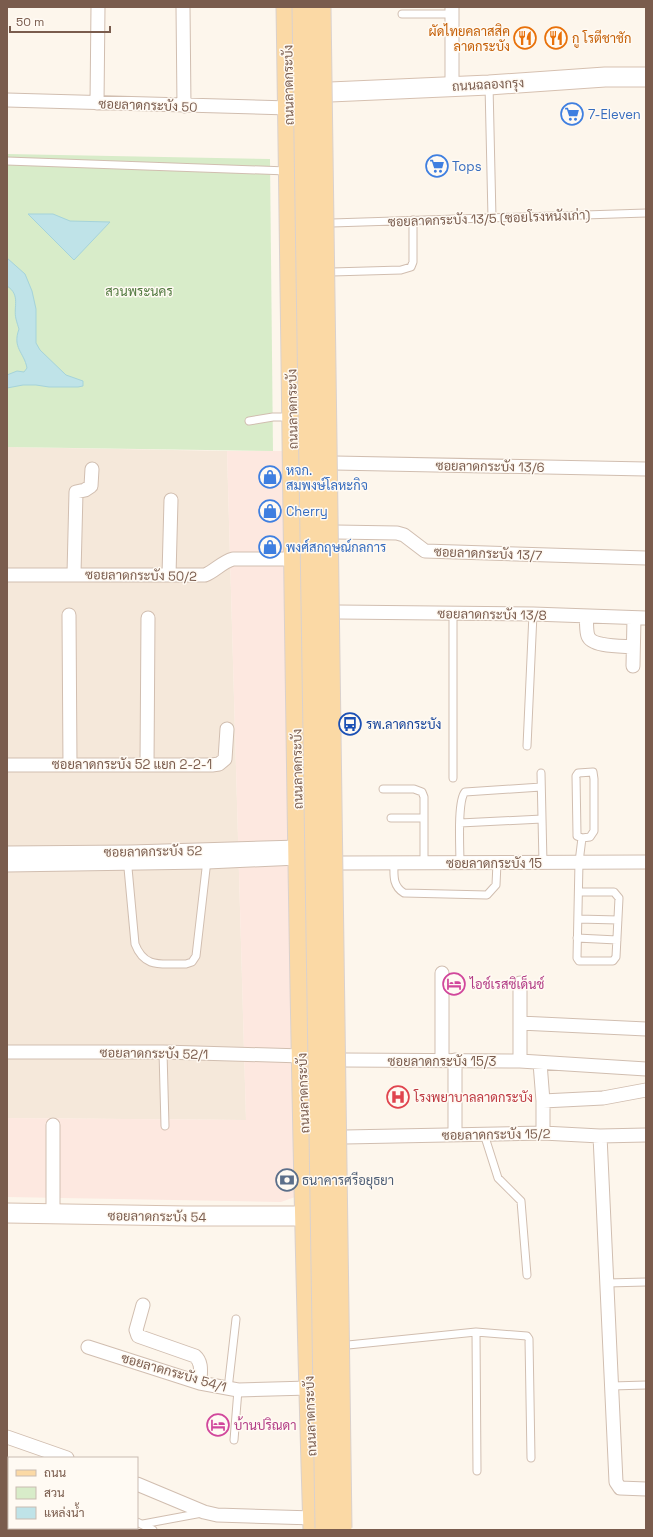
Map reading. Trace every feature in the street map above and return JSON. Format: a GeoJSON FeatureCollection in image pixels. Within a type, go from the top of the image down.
{"type":"FeatureCollection","features":[{"type":"Feature","properties":{"kind":"main road","name":"ถนนลาดกระบัง"},"geometry":{"type":"LineString","coordinates":[[287,7],[302,1056],[309,1388],[318,1526]]}},
{"type":"Feature","properties":{"kind":"main road"},"geometry":{"type":"LineString","coordinates":[[303,7],[318,1526]]}},
{"type":"Feature","properties":{"kind":"main road"},"geometry":{"type":"LineString","coordinates":[[320,7],[341,1530]]}},
{"type":"Feature","properties":{"kind":"main road"},"geometry":{"type":"LineString","coordinates":[[328,7],[342,862],[350,1530]]}},
{"type":"Feature","properties":{"kind":"main road","name":"ถนนฉลองกรุง"},"geometry":{"type":"LineString","coordinates":[[330,92],[489,85],[605,77],[646,77]]}},
{"type":"Feature","properties":{"kind":"main road","name":"ซอยลาดกระบัง 54"},"geometry":{"type":"LineString","coordinates":[[7,1214],[306,1216]]}},
{"type":"Feature","properties":{"kind":"main road"},"geometry":{"type":"LineString","coordinates":[[306,1216],[346,1216]]}},
{"type":"Feature","properties":{"kind":"street"},"geometry":{"type":"LineString","coordinates":[[97,103],[98,7]]}},
{"type":"Feature","properties":{"kind":"street"},"geometry":{"type":"LineString","coordinates":[[183,7],[184,106]]}},
{"type":"Feature","properties":{"kind":"street"},"geometry":{"type":"LineString","coordinates":[[452,10],[452,86]]}},
{"type":"Feature","properties":{"kind":"street","name":"ซอยลาดกระบัง 50"},"geometry":{"type":"LineString","coordinates":[[7,100],[289,108]]}},
{"type":"Feature","properties":{"kind":"street","name":"ซอยลาดกระบัง 13/6"},"geometry":{"type":"LineString","coordinates":[[335,463],[646,469]]}},
{"type":"Feature","properties":{"kind":"street"},"geometry":{"type":"LineString","coordinates":[[74,574],[76,492],[85,490],[91,486],[92,469]]}},
{"type":"Feature","properties":{"kind":"street"},"geometry":{"type":"LineString","coordinates":[[169,575],[170,500]]}},
{"type":"Feature","properties":{"kind":"street","name":"ซอยลาดกระบัง 13/7"},"geometry":{"type":"LineString","coordinates":[[336,532],[397,533],[404,535],[425,551],[646,558]]}},
{"type":"Feature","properties":{"kind":"street","name":"ซอยลาดกระบัง 50/2"},"geometry":{"type":"LineString","coordinates":[[7,575],[205,575],[211,573],[226,561],[233,559],[294,559]]}},
{"type":"Feature","properties":{"kind":"street","name":"ซอยลาดกระบัง 13/8"},"geometry":{"type":"LineString","coordinates":[[338,612],[532,614],[640,618]]}},
{"type":"Feature","properties":{"kind":"street"},"geometry":{"type":"LineString","coordinates":[[69,615],[70,764]]}},
{"type":"Feature","properties":{"kind":"street"},"geometry":{"type":"LineString","coordinates":[[586,616],[588,636],[591,641],[604,645],[633,647]]}},
{"type":"Feature","properties":{"kind":"street"},"geometry":{"type":"LineString","coordinates":[[147,765],[148,618]]}},
{"type":"Feature","properties":{"kind":"street"},"geometry":{"type":"LineString","coordinates":[[633,666],[633,647],[640,618]]}},
{"type":"Feature","properties":{"kind":"street","name":"ซอยลาดกระบัง 52 แยก 2-2-1"},"geometry":{"type":"LineString","coordinates":[[7,765],[219,764],[225,759],[226,729]]}},
{"type":"Feature","properties":{"kind":"street","name":"ซอยลาดกระบัง 52"},"geometry":{"type":"LineString","coordinates":[[7,865],[130,858],[298,852]]}},
{"type":"Feature","properties":{"kind":"street","name":"ซอยลาดกระบัง 52"},"geometry":{"type":"LineString","coordinates":[[7,853],[130,858]]}},
{"type":"Feature","properties":{"kind":"street","name":"ซอยลาดกระบัง 15"},"geometry":{"type":"LineString","coordinates":[[342,862],[646,862]]}},
{"type":"Feature","properties":{"kind":"street"},"geometry":{"type":"LineString","coordinates":[[442,973],[442,1060]]}},
{"type":"Feature","properties":{"kind":"street"},"geometry":{"type":"LineString","coordinates":[[520,983],[520,1061]]}},
{"type":"Feature","properties":{"kind":"street"},"geometry":{"type":"LineString","coordinates":[[520,1023],[646,1029]]}},
{"type":"Feature","properties":{"kind":"street","name":"ซอยลาดกระบัง 52/1"},"geometry":{"type":"LineString","coordinates":[[7,1052],[163,1052],[302,1056]]}},
{"type":"Feature","properties":{"kind":"street","name":"ซอยลาดกระบัง 15/3"},"geometry":{"type":"LineString","coordinates":[[344,1060],[520,1061],[540,1064],[646,1069]]}},
{"type":"Feature","properties":{"kind":"street"},"geometry":{"type":"LineString","coordinates":[[455,1060],[455,1134]]}},
{"type":"Feature","properties":{"kind":"street"},"geometry":{"type":"LineString","coordinates":[[540,1064],[543,1101],[543,1133]]}},
{"type":"Feature","properties":{"kind":"street"},"geometry":{"type":"LineString","coordinates":[[543,1101],[603,1098],[646,1090]]}},
{"type":"Feature","properties":{"kind":"street"},"geometry":{"type":"LineString","coordinates":[[53,1125],[53,1214]]}},
{"type":"Feature","properties":{"kind":"street","name":"ซอยลาดกระบัง 15/2"},"geometry":{"type":"LineString","coordinates":[[345,1137],[543,1133],[600,1136],[646,1135]]}},
{"type":"Feature","properties":{"kind":"street"},"geometry":{"type":"LineString","coordinates":[[600,1136],[617,1486],[620,1488],[646,1489]]}},
{"type":"Feature","properties":{"kind":"street"},"geometry":{"type":"LineString","coordinates":[[143,1305],[136,1330],[138,1336],[195,1356],[201,1364],[200,1383]]}},
{"type":"Feature","properties":{"kind":"street","name":"ซอยลาดกระบัง 54/1"},"geometry":{"type":"LineString","coordinates":[[88,1347],[200,1383],[233,1389],[309,1388]]}},
{"type":"Feature","properties":{"kind":"street"},"geometry":{"type":"LineString","coordinates":[[7,1437],[42,1454],[61,1457]]}},
{"type":"Feature","properties":{"kind":"street"},"geometry":{"type":"LineString","coordinates":[[138,1484],[204,1512],[217,1515],[318,1526]]}},
{"type":"Feature","properties":{"kind":"lane"},"geometry":{"type":"LineString","coordinates":[[402,14],[452,10]]}},
{"type":"Feature","properties":{"kind":"lane"},"geometry":{"type":"LineString","coordinates":[[489,85],[492,218]]}},
{"type":"Feature","properties":{"kind":"lane"},"geometry":{"type":"LineString","coordinates":[[7,162],[289,171]]}},
{"type":"Feature","properties":{"kind":"lane","name":"ซอยลาดกระบัง 13/5 (ซอยโรงหนังเก่า)"},"geometry":{"type":"LineString","coordinates":[[332,224],[646,213]]}},
{"type":"Feature","properties":{"kind":"lane"},"geometry":{"type":"LineString","coordinates":[[332,272],[401,270],[411,266],[413,262],[413,220]]}},
{"type":"Feature","properties":{"kind":"lane"},"geometry":{"type":"LineString","coordinates":[[249,421],[273,417],[292,417]]}},
{"type":"Feature","properties":{"kind":"lane"},"geometry":{"type":"LineString","coordinates":[[453,613],[453,778]]}},
{"type":"Feature","properties":{"kind":"lane"},"geometry":{"type":"LineString","coordinates":[[527,746],[532,614]]}},
{"type":"Feature","properties":{"kind":"lane"},"geometry":{"type":"LineString","coordinates":[[578,772],[593,772],[594,831],[590,837],[582,838],[577,834],[576,776],[578,772]]}},
{"type":"Feature","properties":{"kind":"lane"},"geometry":{"type":"LineString","coordinates":[[541,773],[543,863]]}},
{"type":"Feature","properties":{"kind":"lane"},"geometry":{"type":"LineString","coordinates":[[460,863],[460,823],[462,795],[465,792],[541,787]]}},
{"type":"Feature","properties":{"kind":"lane"},"geometry":{"type":"LineString","coordinates":[[383,788],[414,789],[422,792],[424,796],[424,863]]}},
{"type":"Feature","properties":{"kind":"lane"},"geometry":{"type":"LineString","coordinates":[[391,818],[423,818]]}},
{"type":"Feature","properties":{"kind":"lane"},"geometry":{"type":"LineString","coordinates":[[460,823],[542,819]]}},
{"type":"Feature","properties":{"kind":"lane"},"geometry":{"type":"LineString","coordinates":[[579,892],[614,892],[619,898],[616,957],[613,961],[579,960],[577,958],[579,862],[582,838]]}},
{"type":"Feature","properties":{"kind":"lane"},"geometry":{"type":"LineString","coordinates":[[130,858],[128,868],[135,944],[138,952],[143,959],[149,963],[186,964],[192,962],[196,956],[208,856]]}},
{"type":"Feature","properties":{"kind":"lane"},"geometry":{"type":"LineString","coordinates":[[394,862],[395,885],[404,894],[487,894],[496,885],[497,863]]}},
{"type":"Feature","properties":{"kind":"lane"},"geometry":{"type":"LineString","coordinates":[[578,918],[618,920]]}},
{"type":"Feature","properties":{"kind":"lane"},"geometry":{"type":"LineString","coordinates":[[577,938],[617,940]]}},
{"type":"Feature","properties":{"kind":"lane"},"geometry":{"type":"LineString","coordinates":[[163,1052],[164,1126]]}},
{"type":"Feature","properties":{"kind":"lane"},"geometry":{"type":"LineString","coordinates":[[484,1134],[498,1178],[521,1201],[527,1275]]}},
{"type":"Feature","properties":{"kind":"lane"},"geometry":{"type":"LineString","coordinates":[[607,1283],[646,1282]]}},
{"type":"Feature","properties":{"kind":"lane"},"geometry":{"type":"LineString","coordinates":[[234,1440],[233,1389],[236,1319]]}},
{"type":"Feature","properties":{"kind":"lane"},"geometry":{"type":"LineString","coordinates":[[476,1332],[477,1471]]}},
{"type":"Feature","properties":{"kind":"lane"},"geometry":{"type":"LineString","coordinates":[[348,1344],[476,1332],[527,1336],[529,1339],[531,1458]]}},
{"type":"Feature","properties":{"kind":"lane"},"geometry":{"type":"LineString","coordinates":[[612,1386],[646,1385]]}},
{"type":"Feature","properties":{"kind":"lane"},"geometry":{"type":"LineString","coordinates":[[140,1523],[204,1512]]}},
{"type":"Feature","properties":{"kind":"lane"},"geometry":{"type":"LineString","coordinates":[[140,1523],[153,1530]]}},
{"type":"Feature","properties":{"kind":"shaded area"},"geometry":{"type":"Polygon","coordinates":[[[7,447],[227,451],[246,1120],[7,1118],[7,447]]]}},
{"type":"Feature","properties":{"kind":"shaded area"},"geometry":{"type":"Polygon","coordinates":[[[227,451],[287,451],[295,1197],[281,1202],[7,1197],[7,1118],[246,1120],[227,451]]]}},
{"type":"Feature","properties":{"kind":"green space","name":"สวนพระนคร"},"geometry":{"type":"Polygon","coordinates":[[[7,154],[270,159],[273,451],[7,447],[7,154]]]}},
{"type":"Feature","properties":{"kind":"water"},"geometry":{"type":"Polygon","coordinates":[[[28,214],[53,214],[70,221],[110,222],[74,260],[28,214]]]}},
{"type":"Feature","properties":{"kind":"water"},"geometry":{"type":"Polygon","coordinates":[[[7,258],[25,274],[32,291],[36,309],[36,343],[40,350],[66,375],[83,381],[83,386],[49,387],[23,385],[7,388],[7,375],[17,371],[24,372],[27,368],[17,341],[19,329],[15,315],[16,301],[14,293],[7,286],[7,258]]]}},
{"type":"Feature","properties":{"kind":"place","name":"ผัดไทยคลาสสิค ลาดกระบัง"},"geometry":{"type":"Point","coordinates":[525,38]}},
{"type":"Feature","properties":{"kind":"place","name":"กู โรตีชาชัก"},"geometry":{"type":"Point","coordinates":[556,38]}},
{"type":"Feature","properties":{"kind":"place","name":"7-Eleven"},"geometry":{"type":"Point","coordinates":[572,114]}},
{"type":"Feature","properties":{"kind":"place","name":"Tops"},"geometry":{"type":"Point","coordinates":[437,166]}},
{"type":"Feature","properties":{"kind":"place","name":"หจก. สมพงษ์โลหะกิจ"},"geometry":{"type":"Point","coordinates":[270,477]}},
{"type":"Feature","properties":{"kind":"place","name":"Cherry"},"geometry":{"type":"Point","coordinates":[270,511]}},
{"type":"Feature","properties":{"kind":"place","name":"พงศ์สกฤษณ์กลการ"},"geometry":{"type":"Point","coordinates":[270,547]}},
{"type":"Feature","properties":{"kind":"place","name":"รพ.ลาดกระบัง"},"geometry":{"type":"Point","coordinates":[350,724]}},
{"type":"Feature","properties":{"kind":"place","name":"ไอช์เรสซิเด็นช์"},"geometry":{"type":"Point","coordinates":[454,984]}},
{"type":"Feature","properties":{"kind":"place","name":"โรงพยาบาลลาดกระบัง"},"geometry":{"type":"Point","coordinates":[398,1097]}},
{"type":"Feature","properties":{"kind":"place","name":"ธนาคารศรีอยุธยา"},"geometry":{"type":"Point","coordinates":[287,1180]}},
{"type":"Feature","properties":{"kind":"place","name":"บ้านปริณดา"},"geometry":{"type":"Point","coordinates":[218,1425]}}]}
